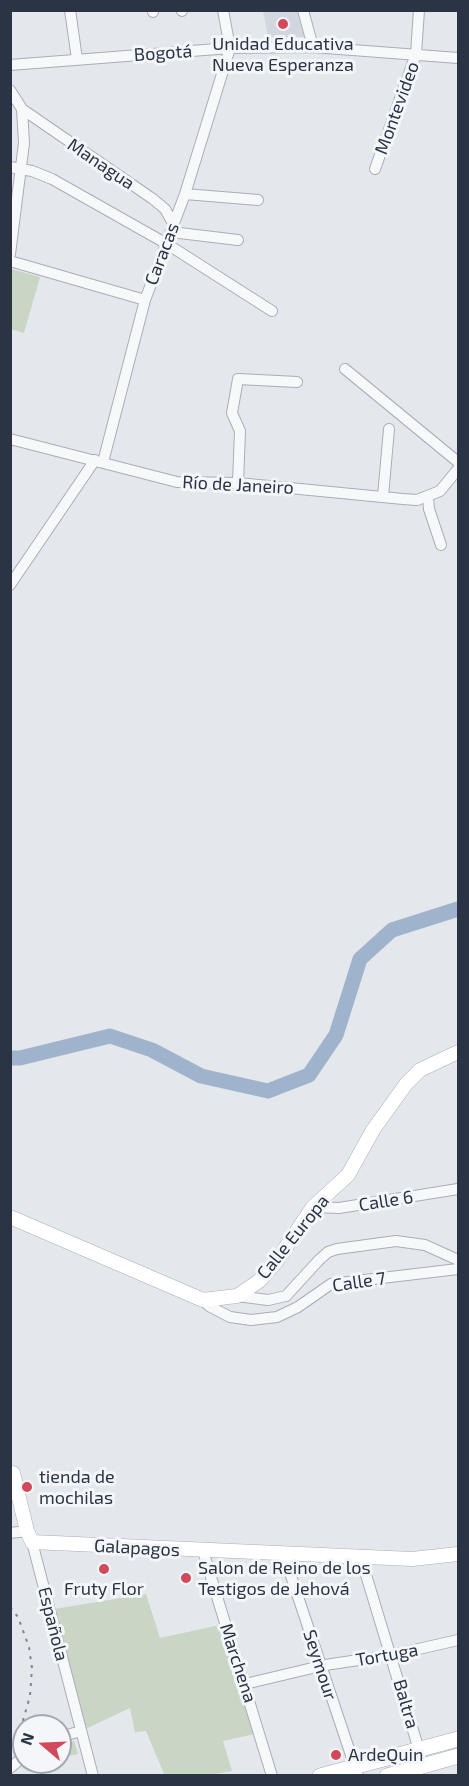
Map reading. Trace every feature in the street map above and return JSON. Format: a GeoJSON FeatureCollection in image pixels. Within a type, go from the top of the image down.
{"type":"FeatureCollection","features":[{"type":"Feature","properties":{"kind":"main road"},"geometry":{"type":"LineString","coordinates":[[320,1776],[356,1771],[459,1739]]}},
{"type":"Feature","properties":{"kind":"main road"},"geometry":{"type":"LineString","coordinates":[[387,1776],[459,1756]]}},
{"type":"Feature","properties":{"kind":"street"},"geometry":{"type":"LineString","coordinates":[[70,10],[77,58]]}},
{"type":"Feature","properties":{"kind":"street"},"geometry":{"type":"LineString","coordinates":[[223,10],[230,48]]}},
{"type":"Feature","properties":{"kind":"street"},"geometry":{"type":"LineString","coordinates":[[303,10],[313,47]]}},
{"type":"Feature","properties":{"kind":"street","name":"Montevideo"},"geometry":{"type":"LineString","coordinates":[[375,169],[416,54],[419,10]]}},
{"type":"Feature","properties":{"kind":"street","name":"Bogotá"},"geometry":{"type":"LineString","coordinates":[[10,65],[77,58],[230,48],[313,47],[459,58]]}},
{"type":"Feature","properties":{"kind":"street","name":"Caracas"},"geometry":{"type":"LineString","coordinates":[[10,585],[99,461],[145,300],[184,194],[230,48]]}},
{"type":"Feature","properties":{"kind":"street"},"geometry":{"type":"LineString","coordinates":[[10,90],[22,109],[24,143],[16,167],[10,254]]}},
{"type":"Feature","properties":{"kind":"street","name":"Managua"},"geometry":{"type":"LineString","coordinates":[[22,109],[153,199],[165,209],[172,228]]}},
{"type":"Feature","properties":{"kind":"street"},"geometry":{"type":"LineString","coordinates":[[16,167],[52,179],[167,244],[272,311]]}},
{"type":"Feature","properties":{"kind":"street"},"geometry":{"type":"LineString","coordinates":[[184,194],[258,200]]}},
{"type":"Feature","properties":{"kind":"street"},"geometry":{"type":"LineString","coordinates":[[172,228],[237,240]]}},
{"type":"Feature","properties":{"kind":"street"},"geometry":{"type":"LineString","coordinates":[[10,261],[145,300]]}},
{"type":"Feature","properties":{"kind":"street"},"geometry":{"type":"LineString","coordinates":[[345,369],[459,462]]}},
{"type":"Feature","properties":{"kind":"street"},"geometry":{"type":"LineString","coordinates":[[238,483],[240,430],[232,413],[238,379],[297,382]]}},
{"type":"Feature","properties":{"kind":"street"},"geometry":{"type":"LineString","coordinates":[[383,495],[389,429]]}},
{"type":"Feature","properties":{"kind":"street","name":"Río de Janeiro"},"geometry":{"type":"LineString","coordinates":[[10,439],[177,482],[238,483],[417,500],[428,497]]}},
{"type":"Feature","properties":{"kind":"street"},"geometry":{"type":"LineString","coordinates":[[441,545],[429,509],[428,497],[440,491],[459,469]]}},
{"type":"Feature","properties":{"kind":"street","name":"Calle Europa"},"geometry":{"type":"LineString","coordinates":[[10,1217],[203,1300],[237,1296],[259,1281],[276,1262],[313,1207],[348,1175],[373,1130],[406,1084],[420,1070],[459,1052]]}},
{"type":"Feature","properties":{"kind":"street","name":"Calle 6"},"geometry":{"type":"LineString","coordinates":[[313,1207],[339,1208],[459,1190]]}},
{"type":"Feature","properties":{"kind":"street"},"geometry":{"type":"LineString","coordinates":[[237,1296],[268,1300],[286,1296],[319,1260],[328,1252],[337,1249],[396,1241],[424,1245],[459,1260]]}},
{"type":"Feature","properties":{"kind":"street","name":"Calle 7"},"geometry":{"type":"LineString","coordinates":[[203,1300],[209,1306],[230,1317],[251,1320],[277,1317],[298,1307],[331,1284],[459,1269]]}},
{"type":"Feature","properties":{"kind":"street","name":"Española"},"geometry":{"type":"LineString","coordinates":[[12,1474],[93,1776]]}},
{"type":"Feature","properties":{"kind":"street"},"geometry":{"type":"LineString","coordinates":[[10,1533],[29,1537]]}},
{"type":"Feature","properties":{"kind":"street","name":"Galapagos"},"geometry":{"type":"LineString","coordinates":[[29,1537],[284,1555],[360,1555],[412,1559],[459,1554]]}},
{"type":"Feature","properties":{"kind":"street","name":"Marchena"},"geometry":{"type":"LineString","coordinates":[[203,1551],[272,1776]]}},
{"type":"Feature","properties":{"kind":"street","name":"Seymour"},"geometry":{"type":"LineString","coordinates":[[284,1555],[356,1771]]}},
{"type":"Feature","properties":{"kind":"street","name":"Baltra"},"geometry":{"type":"LineString","coordinates":[[360,1555],[419,1750]]}},
{"type":"Feature","properties":{"kind":"street","name":"Tortuga"},"geometry":{"type":"LineString","coordinates":[[245,1684],[320,1666],[392,1655],[459,1640]]}},
{"type":"Feature","properties":{"kind":"street"},"geometry":{"type":"LineString","coordinates":[[72,1734],[81,1731]]}},
{"type":"Feature","properties":{"kind":"shaded area","name":"Unidad Educativa Nueva Esperanza"},"geometry":{"type":"Polygon","coordinates":[[[263,11],[297,11],[304,37],[268,37],[263,11]]]}},
{"type":"Feature","properties":{"kind":"green space"},"geometry":{"type":"Polygon","coordinates":[[[11,269],[40,277],[24,333],[11,329],[11,269]]]}},
{"type":"Feature","properties":{"kind":"green space"},"geometry":{"type":"Polygon","coordinates":[[[146,1594],[160,1638],[224,1624],[259,1733],[223,1741],[232,1771],[210,1775],[165,1776],[146,1731],[135,1732],[130,1708],[81,1731],[48,1610],[146,1594]]]}},
{"type":"Feature","properties":{"kind":"green space"},"geometry":{"type":"Polygon","coordinates":[[[72,1741],[74,1741],[78,1754],[72,1755],[72,1741]]]}},
{"type":"Feature","properties":{"kind":"waterway"},"geometry":{"type":"LineString","coordinates":[[10,1058],[20,1058],[110,1036],[152,1050],[201,1076],[268,1091],[309,1075],[336,1035],[360,959],[392,930],[458,909]]}},
{"type":"Feature","properties":{"kind":"railway"},"geometry":{"type":"LineString","coordinates":[[10,1607],[18,1617],[29,1647],[32,1668],[30,1696],[22,1724],[10,1746]]}},
{"type":"Feature","properties":{"kind":"place","name":"Unidad Educativa Nueva Esperanza"},"geometry":{"type":"Point","coordinates":[283,24]}},
{"type":"Feature","properties":{"kind":"place","name":"tienda de mochilas"},"geometry":{"type":"Point","coordinates":[27,1487]}},
{"type":"Feature","properties":{"kind":"place","name":"Fruty Flor"},"geometry":{"type":"Point","coordinates":[104,1569]}},
{"type":"Feature","properties":{"kind":"place","name":"Salon de Reino de los Testigos de Jehová"},"geometry":{"type":"Point","coordinates":[186,1578]}},
{"type":"Feature","properties":{"kind":"place","name":"ArdeQuin"},"geometry":{"type":"Point","coordinates":[336,1755]}}]}
